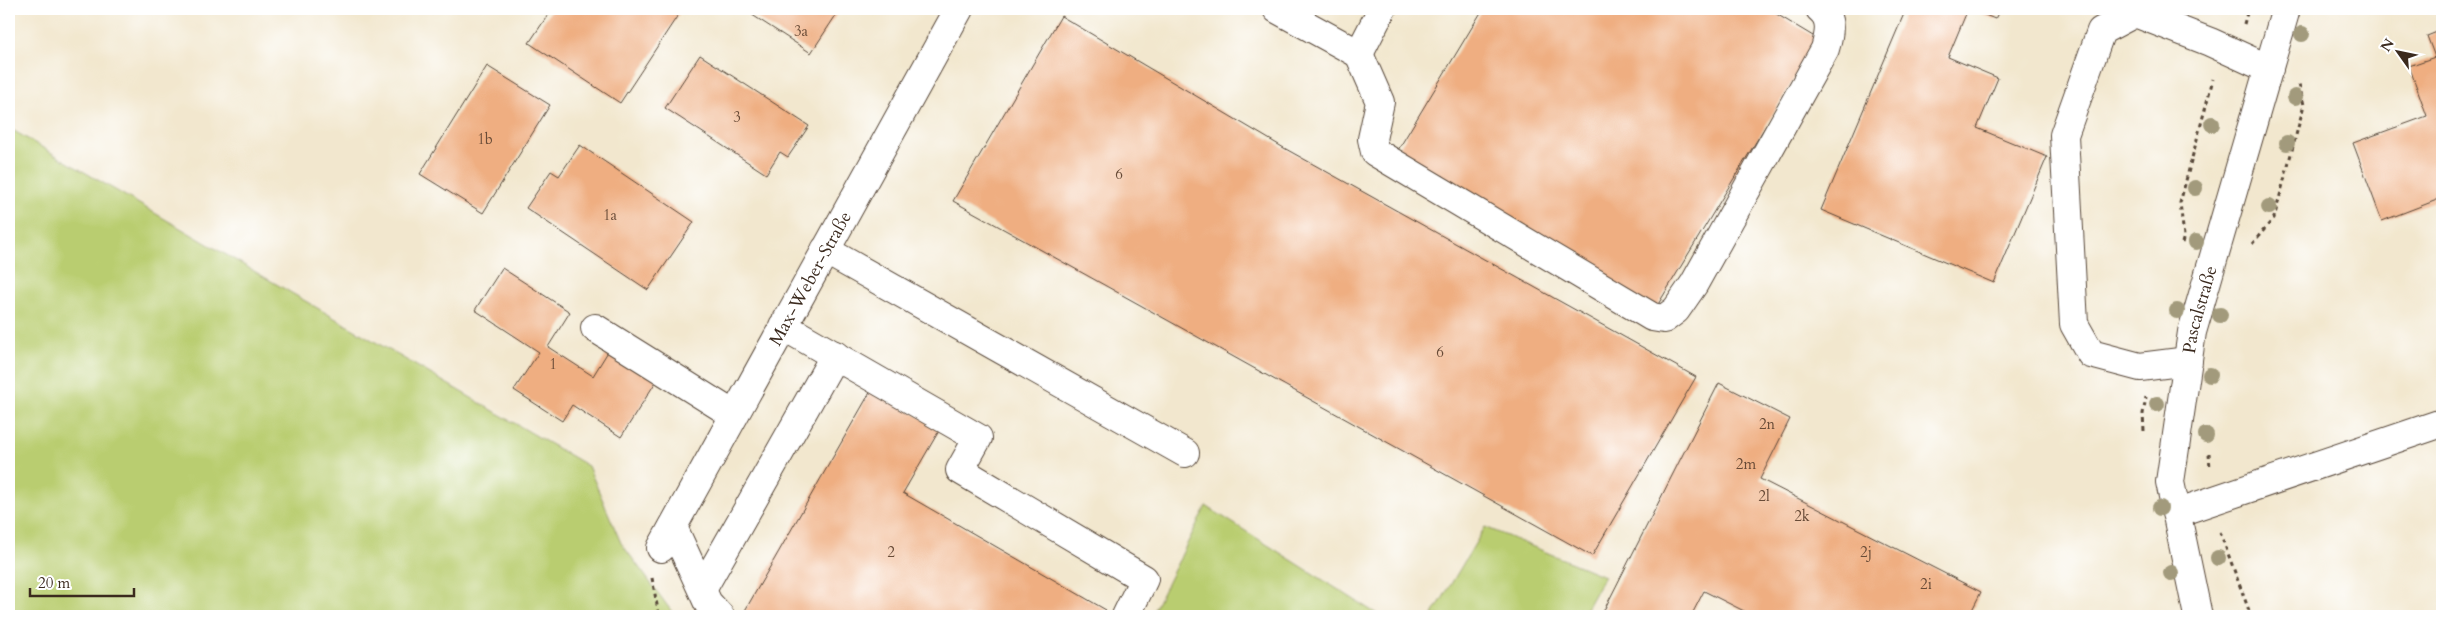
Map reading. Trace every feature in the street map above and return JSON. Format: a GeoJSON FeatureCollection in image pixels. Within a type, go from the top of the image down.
{"type":"FeatureCollection","features":[{"type":"Feature","properties":{"kind":"street","name":"Max-Weber-Straße"},"geometry":{"type":"LineString","coordinates":[[703,588],[667,537],[824,250],[959,9]]}},
{"type":"Feature","properties":{"kind":"street"},"geometry":{"type":"LineString","coordinates":[[1276,9],[1359,54],[1380,102],[1372,139],[1375,152],[1652,317],[1664,319],[1676,310],[1694,284],[1825,49],[1830,30],[1825,13],[1820,9]]}},
{"type":"Feature","properties":{"kind":"street"},"geometry":{"type":"LineString","coordinates":[[1359,54],[1382,9]]}},
{"type":"Feature","properties":{"kind":"street","name":"Pascalstraße"},"geometry":{"type":"LineString","coordinates":[[2198,616],[2170,482],[2192,332],[2286,9]]}},
{"type":"Feature","properties":{"kind":"street"},"geometry":{"type":"LineString","coordinates":[[2188,361],[2140,367],[2091,354],[2074,324],[2064,134],[2101,31],[2135,12],[2210,42],[2269,69]]}},
{"type":"Feature","properties":{"kind":"street"},"geometry":{"type":"LineString","coordinates":[[824,250],[1185,452]]}},
{"type":"Feature","properties":{"kind":"street"},"geometry":{"type":"LineString","coordinates":[[783,326],[978,438],[960,470],[1144,579],[1126,616]]}},
{"type":"Feature","properties":{"kind":"street"},"geometry":{"type":"LineString","coordinates":[[595,328],[734,415]]}},
{"type":"Feature","properties":{"kind":"street"},"geometry":{"type":"LineString","coordinates":[[720,616],[708,603],[703,588],[835,355]]}},
{"type":"Feature","properties":{"kind":"street"},"geometry":{"type":"LineString","coordinates":[[2176,513],[2442,423]]}},
{"type":"Feature","properties":{"kind":"path"},"geometry":{"type":"LineString","coordinates":[[2251,245],[2274,218],[2304,105],[2298,82]]}},
{"type":"Feature","properties":{"kind":"path"},"geometry":{"type":"LineString","coordinates":[[2209,449],[2208,458],[2218,527],[2251,616]]}},
{"type":"Feature","properties":{"kind":"green space"},"geometry":{"type":"Polygon","coordinates":[[[9,128],[588,466],[621,543],[675,616],[9,616],[9,128]]]}},
{"type":"Feature","properties":{"kind":"green space"},"geometry":{"type":"Polygon","coordinates":[[[1206,506],[1380,616],[1151,616],[1206,506]]]}},
{"type":"Feature","properties":{"kind":"green space"},"geometry":{"type":"Polygon","coordinates":[[[1485,527],[1604,576],[1582,616],[1432,616],[1485,527]]]}},
{"type":"Feature","properties":{"kind":"building"},"geometry":{"type":"Polygon","coordinates":[[[552,9],[682,9],[620,103],[529,43],[552,9]]]}},
{"type":"Feature","properties":{"kind":"building"},"geometry":{"type":"Polygon","coordinates":[[[743,9],[840,9],[811,53],[743,9]]]}},
{"type":"Feature","properties":{"kind":"building"},"geometry":{"type":"Polygon","coordinates":[[[1483,9],[1768,9],[1818,39],[1654,311],[1395,155],[1483,9]]]}},
{"type":"Feature","properties":{"kind":"building"},"geometry":{"type":"Polygon","coordinates":[[[1906,9],[1968,9],[1948,57],[1998,78],[1977,128],[2047,157],[1994,283],[1821,210],[1906,9]]]}},
{"type":"Feature","properties":{"kind":"building"},"geometry":{"type":"Polygon","coordinates":[[[1970,9],[2000,9],[1995,19],[1970,9]]]}},
{"type":"Feature","properties":{"kind":"building"},"geometry":{"type":"Polygon","coordinates":[[[1061,16],[1284,148],[1696,377],[1592,556],[953,201],[1061,16]]]}},
{"type":"Feature","properties":{"kind":"building"},"geometry":{"type":"Polygon","coordinates":[[[2442,30],[2442,198],[2382,221],[2353,143],[2427,116],[2409,66],[2435,57],[2427,36],[2442,30]]]}},
{"type":"Feature","properties":{"kind":"building"},"geometry":{"type":"Polygon","coordinates":[[[700,55],[809,126],[788,157],[780,152],[766,174],[665,108],[700,55]]]}},
{"type":"Feature","properties":{"kind":"building"},"geometry":{"type":"Polygon","coordinates":[[[487,66],[550,105],[483,213],[420,174],[487,66]]]}},
{"type":"Feature","properties":{"kind":"building"},"geometry":{"type":"Polygon","coordinates":[[[580,145],[694,222],[648,290],[526,208],[551,171],[559,176],[580,145]]]}},
{"type":"Feature","properties":{"kind":"building"},"geometry":{"type":"Polygon","coordinates":[[[502,268],[570,312],[548,347],[593,376],[609,350],[657,380],[621,437],[572,405],[562,421],[514,390],[539,352],[475,310],[502,268]]]}},
{"type":"Feature","properties":{"kind":"building"},"geometry":{"type":"Polygon","coordinates":[[[1719,383],[1790,419],[1760,479],[1981,592],[1969,616],[1754,616],[1704,591],[1691,616],[1601,616],[1719,383]]]}},
{"type":"Feature","properties":{"kind":"building"},"geometry":{"type":"Polygon","coordinates":[[[872,389],[940,429],[903,493],[1106,610],[1102,616],[747,616],[743,614],[872,389]]]}}]}
